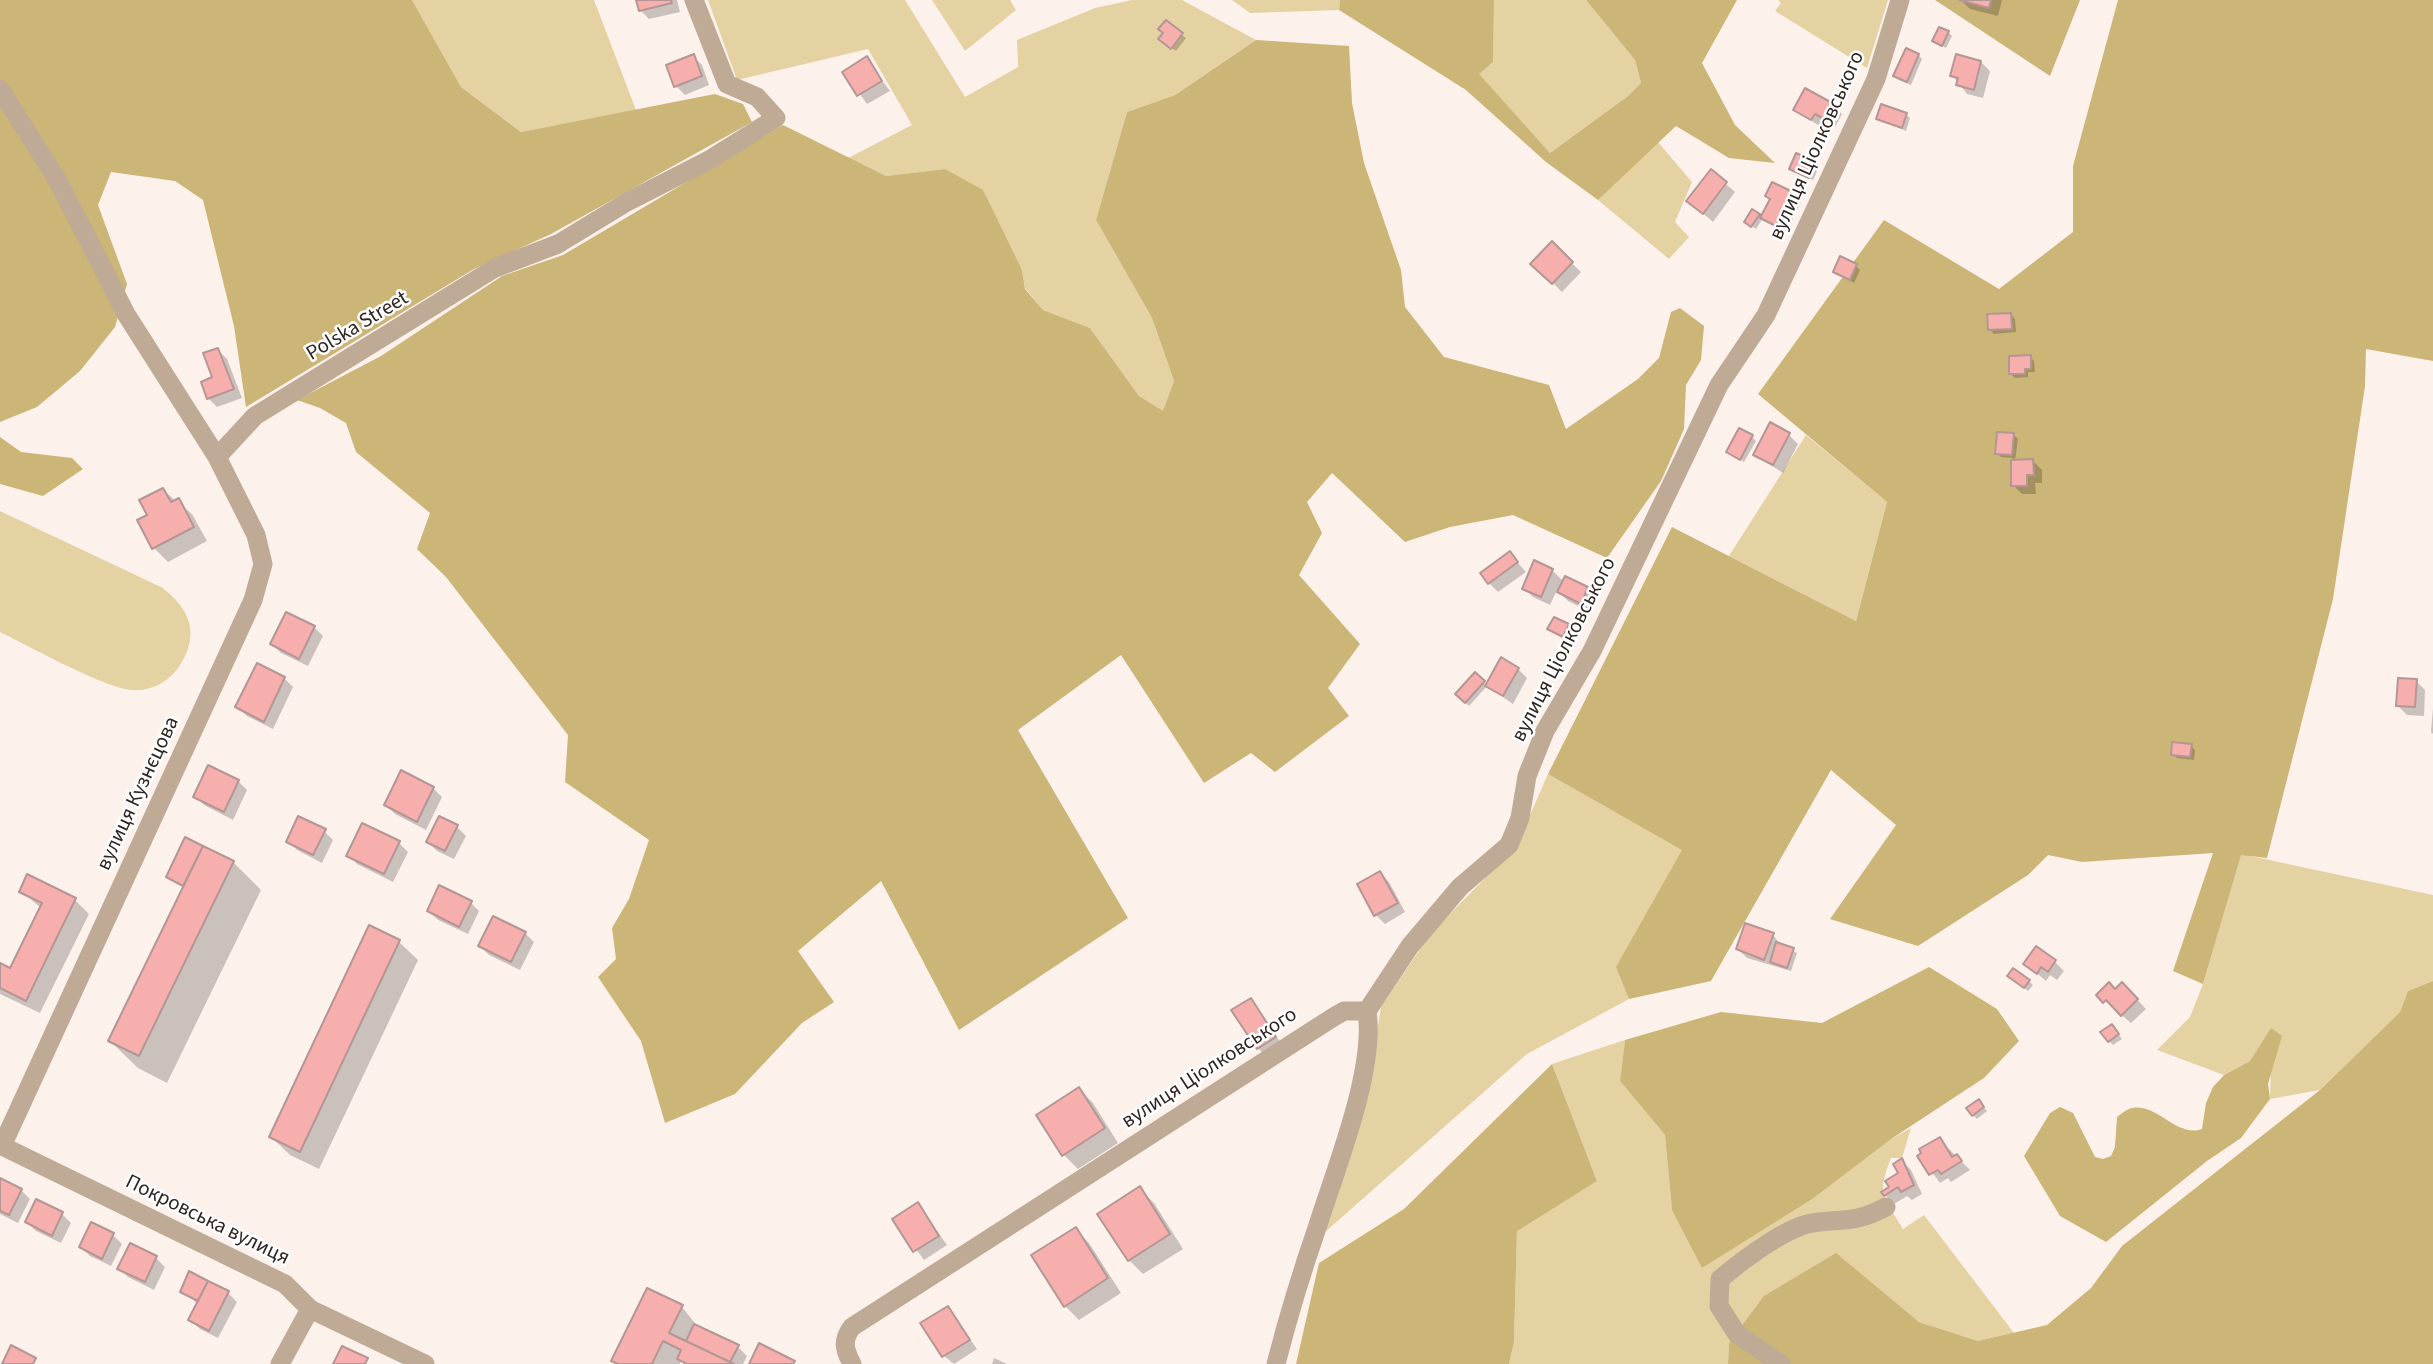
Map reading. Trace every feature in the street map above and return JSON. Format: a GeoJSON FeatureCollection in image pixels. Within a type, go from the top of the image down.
{"type":"FeatureCollection","features":[{"type":"Feature","properties":{"kind":"street","name":"Polska Street"},"geometry":{"type":"LineString","coordinates":[[217,457],[255,416],[495,268],[558,244],[627,202],[709,160],[776,118],[757,97],[727,84],[694,0]]}},
{"type":"Feature","properties":{"kind":"street","name":"вулиця Ціолковського"},"geometry":{"type":"LineString","coordinates":[[852,1364],[844,1346],[846,1335],[852,1327],[1332,1018],[1344,1011],[1367,1012],[1410,946],[1452,897],[1509,845],[1520,818],[1528,776],[1545,731],[1604,627],[1719,385],[1766,315],[1876,79],[1900,0]]}},
{"type":"Feature","properties":{"kind":"street"},"geometry":{"type":"LineString","coordinates":[[0,89],[58,181],[126,314],[217,457]]}},
{"type":"Feature","properties":{"kind":"street","name":"вулиця Кузнєцова"},"geometry":{"type":"LineString","coordinates":[[1,1146],[253,600],[263,564],[256,535],[217,457]]}},
{"type":"Feature","properties":{"kind":"street"},"geometry":{"type":"LineString","coordinates":[[1276,1364],[1292,1301],[1343,1147],[1363,1072],[1370,1023],[1367,1012]]}},
{"type":"Feature","properties":{"kind":"street","name":"Покровська вулиця"},"geometry":{"type":"LineString","coordinates":[[1,1146],[285,1284],[310,1309],[425,1364]]}},
{"type":"Feature","properties":{"kind":"street"},"geometry":{"type":"LineString","coordinates":[[1781,1364],[1737,1334],[1719,1306],[1720,1279],[1746,1256],[1810,1223],[1862,1219],[1885,1207]]}},
{"type":"Feature","properties":{"kind":"street"},"geometry":{"type":"LineString","coordinates":[[280,1364],[310,1309]]}},
{"type":"Feature","properties":{"kind":"shaded area"},"geometry":{"type":"Polygon","coordinates":[[[0,0],[412,0],[461,87],[521,132],[715,94],[743,104],[752,122],[551,234],[474,269],[246,407],[234,326],[203,200],[175,181],[111,172],[98,205],[127,284],[115,327],[80,371],[37,407],[0,422],[0,0]]]}},
{"type":"Feature","properties":{"kind":"shaded area"},"geometry":{"type":"Polygon","coordinates":[[[412,0],[594,0],[636,110],[521,132],[461,87],[412,0]]]}},
{"type":"Feature","properties":{"kind":"shaded area"},"geometry":{"type":"Polygon","coordinates":[[[708,0],[905,0],[965,97],[1018,67],[1017,40],[1095,8],[1132,0],[1182,0],[1256,40],[1175,95],[1127,112],[1096,220],[1152,318],[1174,381],[1163,412],[1139,396],[1090,328],[1043,310],[1025,288],[1022,270],[945,169],[886,176],[848,158],[912,125],[868,49],[737,80],[708,0]]]}},
{"type":"Feature","properties":{"kind":"shaded area"},"geometry":{"type":"Polygon","coordinates":[[[932,0],[1010,0],[1016,10],[965,51],[932,0]]]}},
{"type":"Feature","properties":{"kind":"shaded area"},"geometry":{"type":"Polygon","coordinates":[[[1232,0],[1340,0],[1339,10],[1250,13],[1232,0]]]}},
{"type":"Feature","properties":{"kind":"shaded area"},"geometry":{"type":"Polygon","coordinates":[[[1340,0],[1494,0],[1493,62],[1479,74],[1550,153],[1628,96],[1641,83],[1635,60],[1586,0],[1737,0],[1702,63],[1735,125],[1775,163],[1729,158],[1676,126],[1598,200],[1546,162],[1466,90],[1339,10],[1340,0]]]}},
{"type":"Feature","properties":{"kind":"shaded area"},"geometry":{"type":"Polygon","coordinates":[[[1494,0],[1586,0],[1635,60],[1641,83],[1628,96],[1550,153],[1478,74],[1493,62],[1494,0]]]}},
{"type":"Feature","properties":{"kind":"shaded area"},"geometry":{"type":"Polygon","coordinates":[[[1778,0],[1888,0],[1867,68],[1775,11],[1781,3],[1778,0]]]}},
{"type":"Feature","properties":{"kind":"shaded area"},"geometry":{"type":"Polygon","coordinates":[[[1935,0],[2080,0],[2050,76],[1935,0]]]}},
{"type":"Feature","properties":{"kind":"shaded area"},"geometry":{"type":"Polygon","coordinates":[[[2118,0],[2433,0],[2433,361],[2366,349],[2365,386],[2333,599],[2267,858],[2241,855],[2203,984],[2173,971],[2213,853],[2082,862],[2048,855],[2028,875],[1918,946],[1830,919],[1896,825],[1831,770],[1711,981],[1629,999],[1616,967],[1682,850],[1548,774],[1672,527],[1856,621],[1887,502],[1758,394],[1884,220],[1999,289],[2073,232],[2073,166],[2118,0]]]}},
{"type":"Feature","properties":{"kind":"shaded area"},"geometry":{"type":"Polygon","coordinates":[[[1256,40],[1349,46],[1352,103],[1364,163],[1401,270],[1405,307],[1444,357],[1549,385],[1566,429],[1638,379],[1659,358],[1671,312],[1680,308],[1704,326],[1701,360],[1686,385],[1684,429],[1661,481],[1607,558],[1513,515],[1450,527],[1405,542],[1332,473],[1307,502],[1322,533],[1299,575],[1360,644],[1328,688],[1349,716],[1275,772],[1251,753],[1204,783],[1121,655],[1018,730],[1128,918],[959,1030],[881,881],[798,951],[834,1002],[802,1023],[735,1094],[665,1123],[641,1041],[598,977],[616,959],[612,928],[629,899],[649,840],[565,782],[568,735],[446,577],[417,549],[430,513],[356,452],[346,423],[320,408],[297,400],[381,356],[502,276],[563,255],[783,125],[886,176],[945,169],[983,190],[1022,270],[1025,289],[1043,310],[1090,328],[1139,396],[1163,411],[1174,381],[1152,318],[1096,220],[1127,112],[1175,95],[1256,40]]]}},
{"type":"Feature","properties":{"kind":"shaded area"},"geometry":{"type":"Polygon","coordinates":[[[1657,141],[1692,182],[1675,222],[1689,237],[1669,259],[1598,200],[1657,141]]]}},
{"type":"Feature","properties":{"kind":"shaded area"},"geometry":{"type":"Polygon","coordinates":[[[1806,435],[1887,502],[1856,621],[1729,556],[1806,435]]]}},
{"type":"Feature","properties":{"kind":"shaded area"},"geometry":{"type":"Polygon","coordinates":[[[0,437],[21,452],[72,458],[83,469],[43,496],[0,484],[0,437]]]}},
{"type":"Feature","properties":{"kind":"shaded area"},"geometry":{"type":"Polygon","coordinates":[[[0,511],[168,592],[180,604],[188,619],[191,636],[186,654],[176,671],[161,683],[142,690],[119,688],[0,632],[0,511]]]}},
{"type":"Feature","properties":{"kind":"shaded area"},"geometry":{"type":"Polygon","coordinates":[[[1548,774],[1683,850],[1617,967],[1629,999],[1527,1054],[1325,1232],[1366,1099],[1381,1007],[1431,933],[1516,847],[1548,774]]]}},
{"type":"Feature","properties":{"kind":"shaded area"},"geometry":{"type":"Polygon","coordinates":[[[2241,854],[2433,895],[2433,981],[2408,991],[2400,1012],[2320,1090],[2270,1099],[2272,1028],[2250,1061],[2224,1075],[2157,1050],[2190,1017],[2203,984],[2241,854]]]}},
{"type":"Feature","properties":{"kind":"shaded area"},"geometry":{"type":"Polygon","coordinates":[[[1929,967],[1997,1009],[2019,1041],[1984,1078],[1891,1139],[1812,1199],[1702,1268],[1672,1210],[1665,1135],[1620,1081],[1625,1040],[1721,1012],[1822,1023],[1929,967]]]}},
{"type":"Feature","properties":{"kind":"shaded area"},"geometry":{"type":"Polygon","coordinates":[[[2433,981],[2433,1364],[1728,1364],[1729,1343],[1764,1296],[1836,1253],[1919,1322],[1978,1341],[2047,1325],[2091,1288],[2122,1246],[2320,1090],[2400,1012],[2408,991],[2433,981]]]}},
{"type":"Feature","properties":{"kind":"shaded area"},"geometry":{"type":"Polygon","coordinates":[[[2271,1028],[2282,1036],[2268,1084],[2270,1099],[2241,1138],[2207,1161],[2106,1242],[2060,1216],[2024,1156],[2050,1113],[2060,1107],[2073,1113],[2095,1157],[2103,1159],[2111,1156],[2115,1147],[2117,1117],[2130,1109],[2150,1110],[2184,1129],[2202,1129],[2206,1103],[2213,1087],[2224,1075],[2250,1061],[2271,1028]]]}},
{"type":"Feature","properties":{"kind":"shaded area"},"geometry":{"type":"Polygon","coordinates":[[[1625,1040],[1620,1081],[1665,1135],[1672,1210],[1891,1139],[1911,1128],[1902,1158],[1891,1158],[1886,1170],[1883,1188],[1887,1202],[1903,1229],[1924,1215],[2014,1333],[1978,1341],[1919,1322],[1835,1254],[1729,1343],[1728,1364],[1509,1364],[1514,1342],[1517,1230],[1597,1181],[1552,1064],[1625,1040]]]}},
{"type":"Feature","properties":{"kind":"shaded area"},"geometry":{"type":"Polygon","coordinates":[[[1552,1064],[1597,1181],[1517,1231],[1514,1342],[1509,1364],[1296,1364],[1319,1263],[1404,1209],[1552,1064]]]}},
{"type":"Feature","properties":{"kind":"building"},"geometry":{"type":"Polygon","coordinates":[[[636,0],[671,0],[672,3],[639,11],[636,0]]]}},
{"type":"Feature","properties":{"kind":"building"},"geometry":{"type":"Polygon","coordinates":[[[1959,0],[1991,0],[1989,8],[1959,0]]]}},
{"type":"Feature","properties":{"kind":"building"},"geometry":{"type":"Polygon","coordinates":[[[1166,20],[1183,33],[1171,49],[1158,39],[1163,33],[1158,29],[1166,20]]]}},
{"type":"Feature","properties":{"kind":"building"},"geometry":{"type":"Polygon","coordinates":[[[1939,27],[1949,31],[1942,46],[1932,41],[1939,27]]]}},
{"type":"Feature","properties":{"kind":"building"},"geometry":{"type":"Polygon","coordinates":[[[1906,48],[1919,54],[1907,82],[1893,76],[1906,48]]]}},
{"type":"Feature","properties":{"kind":"building"},"geometry":{"type":"Polygon","coordinates":[[[694,54],[702,76],[674,87],[666,65],[694,54]]]}},
{"type":"Feature","properties":{"kind":"building"},"geometry":{"type":"Polygon","coordinates":[[[1956,54],[1981,61],[1974,90],[1956,85],[1958,78],[1950,76],[1956,54]]]}},
{"type":"Feature","properties":{"kind":"building"},"geometry":{"type":"Polygon","coordinates":[[[867,56],[882,81],[857,96],[842,72],[867,56]]]}},
{"type":"Feature","properties":{"kind":"building"},"geometry":{"type":"Polygon","coordinates":[[[1805,88],[1834,104],[1826,120],[1815,114],[1811,120],[1793,110],[1805,88]]]}},
{"type":"Feature","properties":{"kind":"building"},"geometry":{"type":"Polygon","coordinates":[[[1881,104],[1907,113],[1902,128],[1876,119],[1881,104]]]}},
{"type":"Feature","properties":{"kind":"building"},"geometry":{"type":"Polygon","coordinates":[[[1796,153],[1816,161],[1809,178],[1789,169],[1796,153]]]}},
{"type":"Feature","properties":{"kind":"building"},"geometry":{"type":"Polygon","coordinates":[[[1711,169],[1727,182],[1703,214],[1686,201],[1711,169]]]}},
{"type":"Feature","properties":{"kind":"building"},"geometry":{"type":"Polygon","coordinates":[[[1772,182],[1793,192],[1776,226],[1760,218],[1770,199],[1765,196],[1772,182]]]}},
{"type":"Feature","properties":{"kind":"building"},"geometry":{"type":"Polygon","coordinates":[[[1752,209],[1760,214],[1751,227],[1744,222],[1752,209]]]}},
{"type":"Feature","properties":{"kind":"building"},"geometry":{"type":"Polygon","coordinates":[[[1552,241],[1573,262],[1552,284],[1530,264],[1552,241]]]}},
{"type":"Feature","properties":{"kind":"building"},"geometry":{"type":"Polygon","coordinates":[[[1840,256],[1857,264],[1850,280],[1833,272],[1840,256]]]}},
{"type":"Feature","properties":{"kind":"building"},"geometry":{"type":"Polygon","coordinates":[[[2011,313],[2012,329],[1988,330],[1987,314],[2011,313]]]}},
{"type":"Feature","properties":{"kind":"building"},"geometry":{"type":"Polygon","coordinates":[[[218,348],[234,389],[207,399],[201,382],[212,377],[203,353],[218,348]]]}},
{"type":"Feature","properties":{"kind":"building"},"geometry":{"type":"Polygon","coordinates":[[[2031,355],[2031,369],[2025,369],[2025,374],[2009,374],[2009,356],[2031,355]]]}},
{"type":"Feature","properties":{"kind":"building"},"geometry":{"type":"Polygon","coordinates":[[[1770,422],[1790,433],[1773,465],[1753,455],[1770,422]]]}},
{"type":"Feature","properties":{"kind":"building"},"geometry":{"type":"Polygon","coordinates":[[[1739,428],[1753,435],[1740,460],[1726,452],[1739,428]]]}},
{"type":"Feature","properties":{"kind":"building"},"geometry":{"type":"Polygon","coordinates":[[[1997,432],[2014,433],[2012,455],[1995,454],[1997,432]]]}},
{"type":"Feature","properties":{"kind":"building"},"geometry":{"type":"Polygon","coordinates":[[[2033,459],[2034,475],[2027,475],[2027,486],[2011,486],[2011,460],[2033,459]]]}},
{"type":"Feature","properties":{"kind":"building"},"geometry":{"type":"Polygon","coordinates":[[[163,488],[171,502],[179,498],[194,527],[152,549],[137,520],[147,515],[139,500],[163,488]]]}},
{"type":"Feature","properties":{"kind":"building"},"geometry":{"type":"Polygon","coordinates":[[[1510,551],[1518,562],[1488,584],[1480,573],[1510,551]]]}},
{"type":"Feature","properties":{"kind":"building"},"geometry":{"type":"Polygon","coordinates":[[[1534,560],[1553,569],[1541,597],[1522,589],[1534,560]]]}},
{"type":"Feature","properties":{"kind":"building"},"geometry":{"type":"Polygon","coordinates":[[[1565,576],[1588,587],[1581,604],[1557,592],[1565,576]]]}},
{"type":"Feature","properties":{"kind":"building"},"geometry":{"type":"Polygon","coordinates":[[[286,612],[315,626],[299,659],[270,644],[286,612]]]}},
{"type":"Feature","properties":{"kind":"building"},"geometry":{"type":"Polygon","coordinates":[[[1554,617],[1569,624],[1563,637],[1547,629],[1554,617]]]}},
{"type":"Feature","properties":{"kind":"building"},"geometry":{"type":"Polygon","coordinates":[[[1501,657],[1519,668],[1503,696],[1485,686],[1501,657]]]}},
{"type":"Feature","properties":{"kind":"building"},"geometry":{"type":"Polygon","coordinates":[[[257,663],[285,677],[264,722],[235,707],[257,663]]]}},
{"type":"Feature","properties":{"kind":"building"},"geometry":{"type":"Polygon","coordinates":[[[1475,672],[1485,681],[1465,703],[1455,694],[1475,672]]]}},
{"type":"Feature","properties":{"kind":"building"},"geometry":{"type":"Polygon","coordinates":[[[2398,678],[2417,679],[2415,707],[2396,706],[2398,678]]]}},
{"type":"Feature","properties":{"kind":"building"},"geometry":{"type":"Polygon","coordinates":[[[2172,742],[2192,744],[2190,757],[2171,755],[2172,742]]]}},
{"type":"Feature","properties":{"kind":"building"},"geometry":{"type":"Polygon","coordinates":[[[208,765],[239,780],[224,812],[193,797],[208,765]]]}},
{"type":"Feature","properties":{"kind":"building"},"geometry":{"type":"Polygon","coordinates":[[[401,770],[434,787],[417,822],[384,805],[401,770]]]}},
{"type":"Feature","properties":{"kind":"building"},"geometry":{"type":"Polygon","coordinates":[[[298,816],[326,829],[313,855],[286,842],[298,816]]]}},
{"type":"Feature","properties":{"kind":"building"},"geometry":{"type":"Polygon","coordinates":[[[439,816],[458,825],[445,851],[426,842],[439,816]]]}},
{"type":"Feature","properties":{"kind":"building"},"geometry":{"type":"Polygon","coordinates":[[[362,823],[400,841],[384,874],[346,856],[362,823]]]}},
{"type":"Feature","properties":{"kind":"building"},"geometry":{"type":"Polygon","coordinates":[[[185,837],[203,846],[183,886],[166,877],[185,837]]]}},
{"type":"Feature","properties":{"kind":"building"},"geometry":{"type":"Polygon","coordinates":[[[203,846],[234,861],[139,1056],[108,1041],[203,846]]]}},
{"type":"Feature","properties":{"kind":"building"},"geometry":{"type":"Polygon","coordinates":[[[1380,871],[1398,903],[1374,916],[1357,884],[1380,871]]]}},
{"type":"Feature","properties":{"kind":"building"},"geometry":{"type":"Polygon","coordinates":[[[27,874],[76,898],[26,1001],[0,988],[0,963],[10,968],[42,903],[19,892],[27,874]]]}},
{"type":"Feature","properties":{"kind":"building"},"geometry":{"type":"Polygon","coordinates":[[[439,885],[472,901],[459,927],[427,911],[439,885]]]}},
{"type":"Feature","properties":{"kind":"building"},"geometry":{"type":"Polygon","coordinates":[[[493,916],[526,932],[511,962],[478,946],[493,916]]]}},
{"type":"Feature","properties":{"kind":"building"},"geometry":{"type":"Polygon","coordinates":[[[1745,923],[1774,933],[1764,960],[1736,949],[1745,923]]]}},
{"type":"Feature","properties":{"kind":"building"},"geometry":{"type":"Polygon","coordinates":[[[369,925],[400,940],[300,1152],[269,1137],[369,925]]]}},
{"type":"Feature","properties":{"kind":"building"},"geometry":{"type":"Polygon","coordinates":[[[1776,942],[1794,948],[1787,968],[1770,962],[1776,942]]]}},
{"type":"Feature","properties":{"kind":"building"},"geometry":{"type":"Polygon","coordinates":[[[2036,946],[2056,960],[2048,972],[2041,967],[2037,974],[2023,964],[2036,946]]]}},
{"type":"Feature","properties":{"kind":"building"},"geometry":{"type":"Polygon","coordinates":[[[2013,968],[2030,980],[2024,988],[2007,976],[2013,968]]]}},
{"type":"Feature","properties":{"kind":"building"},"geometry":{"type":"Polygon","coordinates":[[[2109,982],[2115,989],[2122,982],[2138,999],[2121,1016],[2106,1000],[2103,1003],[2096,995],[2109,982]]]}},
{"type":"Feature","properties":{"kind":"building"},"geometry":{"type":"Polygon","coordinates":[[[1251,998],[1276,1037],[1257,1049],[1231,1010],[1251,998]]]}},
{"type":"Feature","properties":{"kind":"building"},"geometry":{"type":"Polygon","coordinates":[[[2112,1024],[2119,1034],[2108,1042],[2100,1032],[2112,1024]]]}},
{"type":"Feature","properties":{"kind":"building"},"geometry":{"type":"Polygon","coordinates":[[[1079,1087],[1105,1128],[1062,1156],[1036,1115],[1079,1087]]]}},
{"type":"Feature","properties":{"kind":"building"},"geometry":{"type":"Polygon","coordinates":[[[1979,1099],[1984,1107],[1972,1116],[1966,1108],[1979,1099]]]}},
{"type":"Feature","properties":{"kind":"building"},"geometry":{"type":"Polygon","coordinates":[[[1940,1137],[1952,1157],[1957,1154],[1962,1161],[1941,1174],[1938,1170],[1929,1175],[1917,1156],[1921,1153],[1919,1149],[1940,1137]]]}},
{"type":"Feature","properties":{"kind":"building"},"geometry":{"type":"Polygon","coordinates":[[[1902,1158],[1914,1185],[1901,1192],[1898,1187],[1884,1196],[1881,1192],[1889,1187],[1885,1181],[1898,1173],[1893,1164],[1902,1158]]]}},
{"type":"Feature","properties":{"kind":"building"},"geometry":{"type":"Polygon","coordinates":[[[0,1178],[22,1189],[9,1215],[0,1211],[0,1178]]]}},
{"type":"Feature","properties":{"kind":"building"},"geometry":{"type":"Polygon","coordinates":[[[1140,1186],[1170,1234],[1128,1261],[1097,1214],[1140,1186]]]}},
{"type":"Feature","properties":{"kind":"building"},"geometry":{"type":"Polygon","coordinates":[[[36,1199],[63,1212],[52,1236],[25,1222],[36,1199]]]}},
{"type":"Feature","properties":{"kind":"building"},"geometry":{"type":"Polygon","coordinates":[[[918,1202],[939,1236],[913,1252],[892,1219],[918,1202]]]}},
{"type":"Feature","properties":{"kind":"building"},"geometry":{"type":"Polygon","coordinates":[[[91,1222],[114,1233],[102,1259],[79,1247],[91,1222]]]}},
{"type":"Feature","properties":{"kind":"building"},"geometry":{"type":"Polygon","coordinates":[[[1076,1227],[1108,1278],[1064,1307],[1031,1255],[1076,1227]]]}},
{"type":"Feature","properties":{"kind":"building"},"geometry":{"type":"Polygon","coordinates":[[[130,1243],[157,1256],[145,1282],[117,1269],[130,1243]]]}},
{"type":"Feature","properties":{"kind":"building"},"geometry":{"type":"Polygon","coordinates":[[[189,1271],[208,1281],[198,1301],[180,1292],[189,1271]]]}},
{"type":"Feature","properties":{"kind":"building"},"geometry":{"type":"Polygon","coordinates":[[[208,1281],[229,1291],[209,1331],[188,1320],[208,1281]]]}},
{"type":"Feature","properties":{"kind":"building"},"geometry":{"type":"Polygon","coordinates":[[[647,1288],[683,1305],[669,1333],[734,1364],[687,1364],[677,1359],[681,1350],[663,1341],[652,1364],[618,1364],[611,1361],[647,1288]]]}},
{"type":"Feature","properties":{"kind":"building"},"geometry":{"type":"Polygon","coordinates":[[[948,1306],[970,1340],[942,1357],[920,1323],[948,1306]]]}},
{"type":"Feature","properties":{"kind":"building"},"geometry":{"type":"Polygon","coordinates":[[[694,1324],[739,1345],[730,1362],[686,1341],[694,1324]]]}},
{"type":"Feature","properties":{"kind":"building"},"geometry":{"type":"Polygon","coordinates":[[[759,1343],[795,1361],[793,1364],[749,1364],[759,1343]]]}},
{"type":"Feature","properties":{"kind":"building"},"geometry":{"type":"Polygon","coordinates":[[[11,1345],[36,1358],[33,1364],[2,1364],[11,1345]]]}},
{"type":"Feature","properties":{"kind":"building"},"geometry":{"type":"Polygon","coordinates":[[[342,1346],[368,1358],[365,1364],[333,1364],[342,1346]]]}}]}
